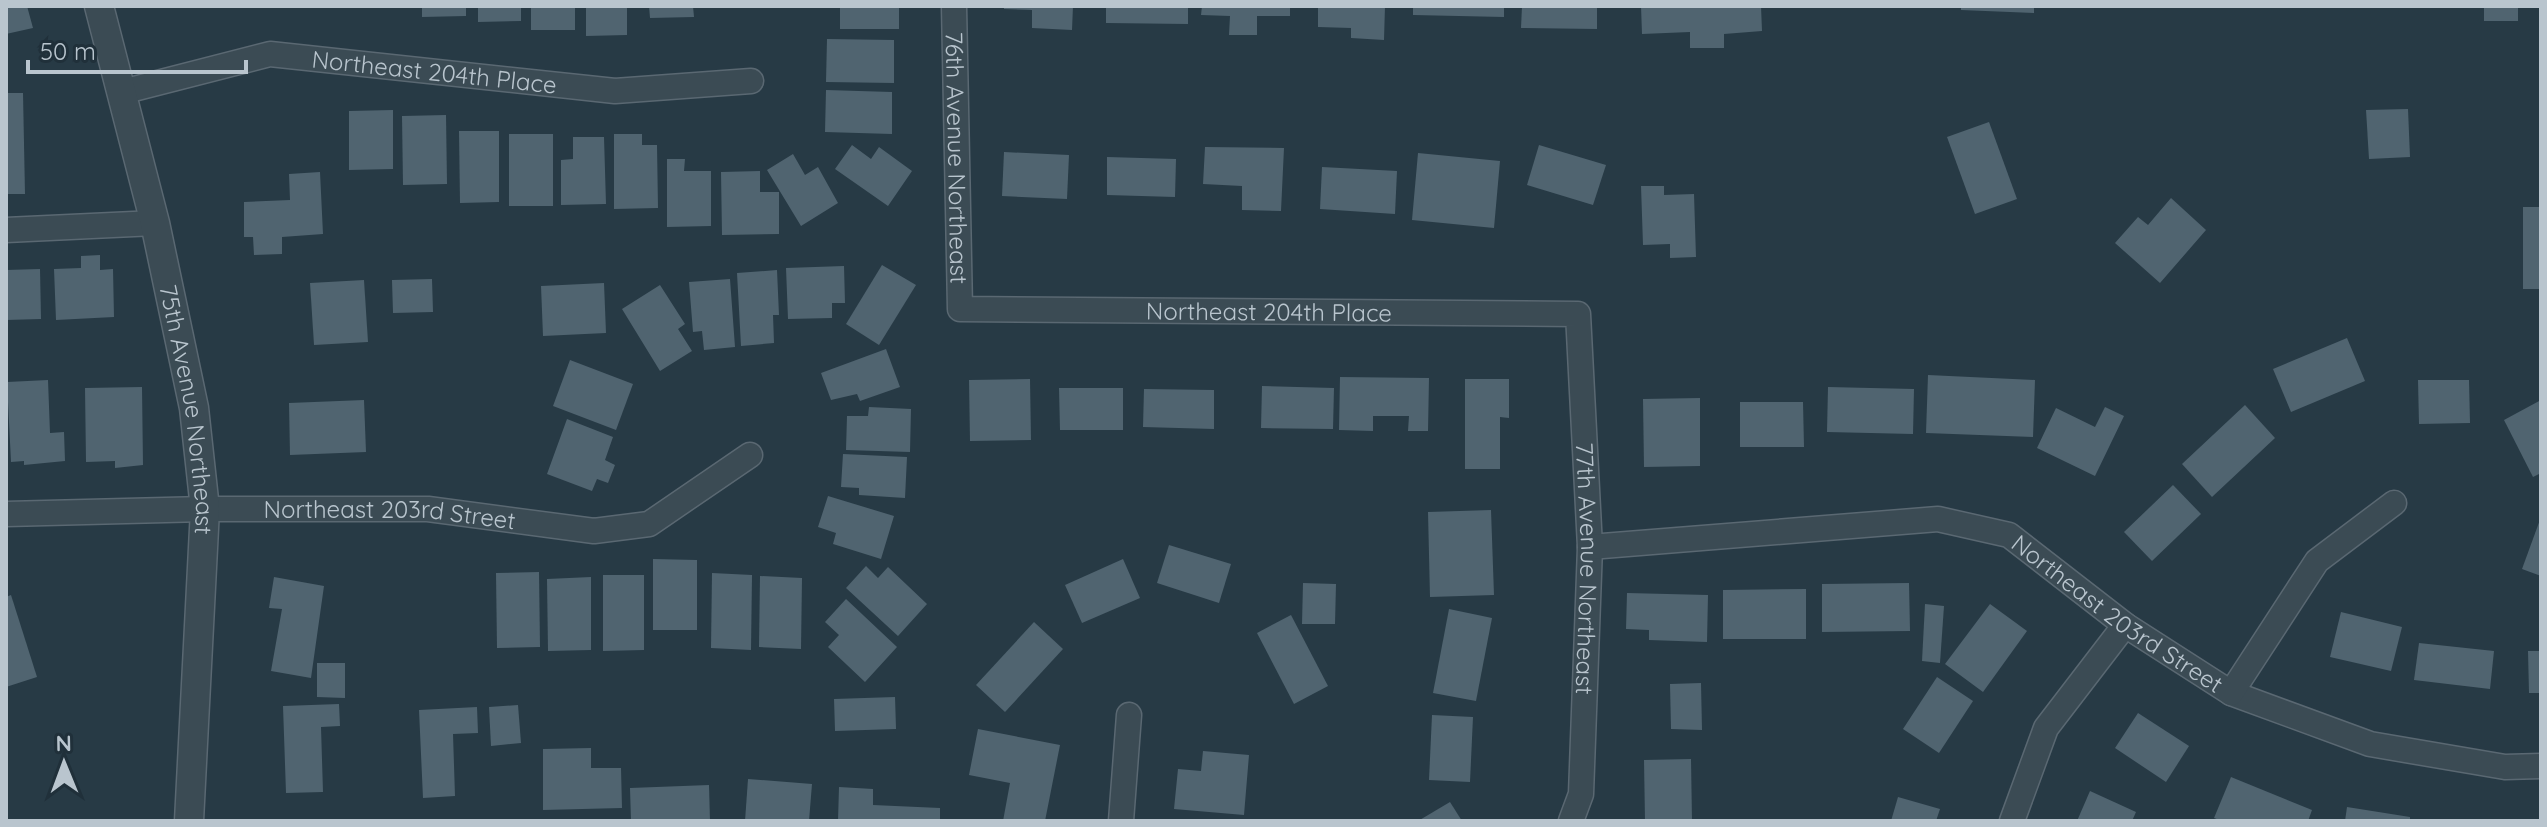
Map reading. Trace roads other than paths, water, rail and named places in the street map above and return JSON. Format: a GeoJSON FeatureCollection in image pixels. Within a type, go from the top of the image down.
{"type":"FeatureCollection","features":[{"type":"Feature","properties":{"kind":"street","name":"75th Avenue Northeast"},"geometry":{"type":"LineString","coordinates":[[99,6],[155,223],[194,408],[205,509],[189,821]]}},
{"type":"Feature","properties":{"kind":"street","name":"76th Avenue Northeast"},"geometry":{"type":"LineString","coordinates":[[954,6],[960,309]]}},
{"type":"Feature","properties":{"kind":"street","name":"Northeast 204th Place"},"geometry":{"type":"LineString","coordinates":[[122,92],[270,54],[615,91],[751,81]]}},
{"type":"Feature","properties":{"kind":"street"},"geometry":{"type":"LineString","coordinates":[[6,230],[155,223]]}},
{"type":"Feature","properties":{"kind":"street","name":"Northeast 204th Place"},"geometry":{"type":"LineString","coordinates":[[960,309],[1578,314]]}},
{"type":"Feature","properties":{"kind":"street","name":"77th Avenue Northeast"},"geometry":{"type":"LineString","coordinates":[[1571,821],[1581,794],[1590,547],[1578,314]]}},
{"type":"Feature","properties":{"kind":"street","name":"Northeast 203rd Street"},"geometry":{"type":"LineString","coordinates":[[6,514],[205,509],[428,509],[594,531],[649,524],[750,455]]}},
{"type":"Feature","properties":{"kind":"street"},"geometry":{"type":"LineString","coordinates":[[2231,693],[2317,561],[2394,503]]}},
{"type":"Feature","properties":{"kind":"street","name":"Northeast 203rd Street"},"geometry":{"type":"LineString","coordinates":[[1590,547],[1938,519],[2009,535],[2125,625],[2231,693],[2370,744],[2505,767],[2541,766]]}},
{"type":"Feature","properties":{"kind":"street"},"geometry":{"type":"LineString","coordinates":[[2012,821],[2046,728],[2125,625]]}},
{"type":"Feature","properties":{"kind":"street"},"geometry":{"type":"LineString","coordinates":[[1121,821],[1129,715]]}}]}
